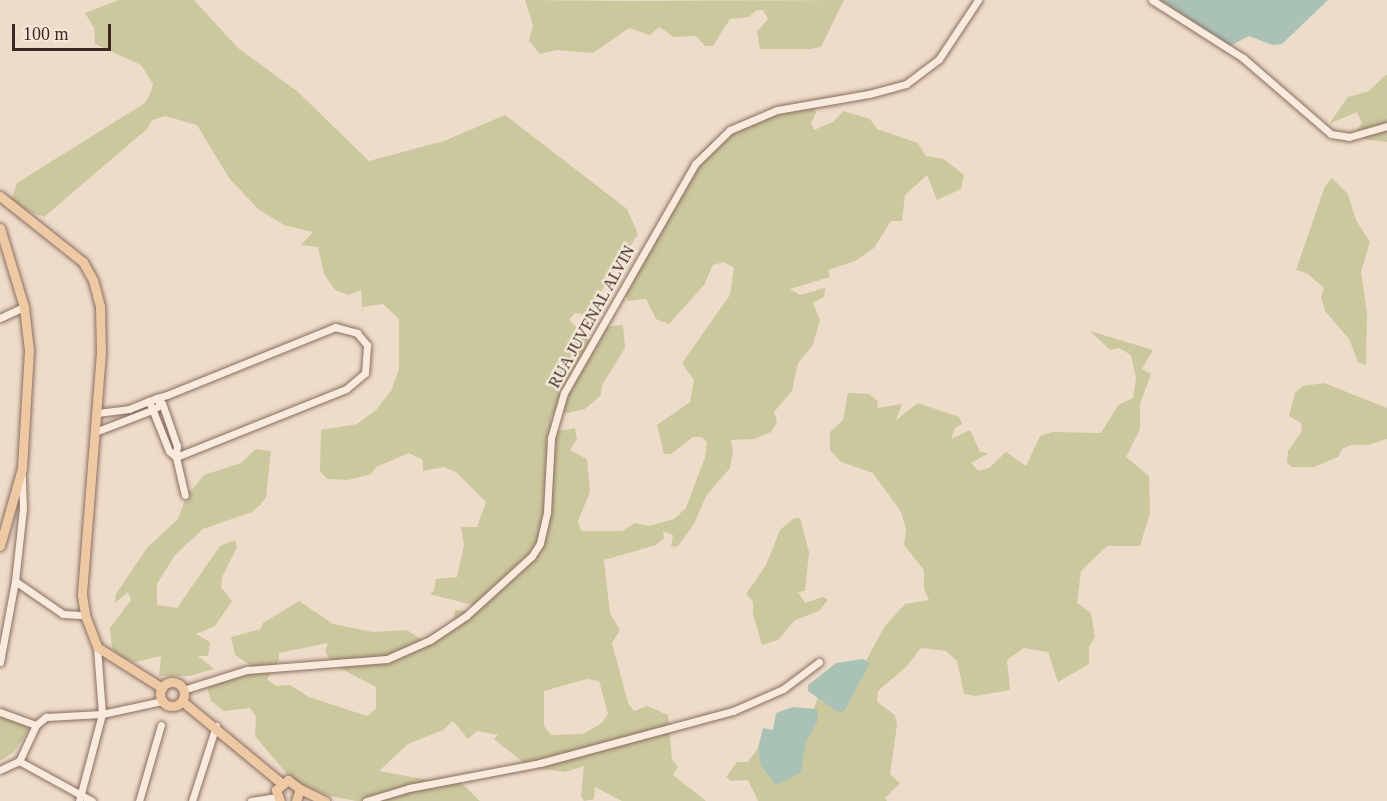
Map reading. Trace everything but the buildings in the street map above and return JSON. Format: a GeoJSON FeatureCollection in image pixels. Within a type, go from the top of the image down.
{"type":"FeatureCollection","features":[{"type":"Feature","properties":{"kind":"main road"},"geometry":{"type":"LineString","coordinates":[[0,196],[83,262],[93,280],[100,306],[97,413],[82,595],[85,615],[97,647],[162,688]]}},
{"type":"Feature","properties":{"kind":"main road"},"geometry":{"type":"LineString","coordinates":[[0,228],[24,308],[29,350],[22,468],[0,546]]}},
{"type":"Feature","properties":{"kind":"main road"},"geometry":{"type":"LineString","coordinates":[[162,688],[174,682],[183,690],[182,701]]}},
{"type":"Feature","properties":{"kind":"main road"},"geometry":{"type":"LineString","coordinates":[[162,688],[162,701],[172,706],[182,701]]}},
{"type":"Feature","properties":{"kind":"main road"},"geometry":{"type":"LineString","coordinates":[[182,701],[216,726],[280,783]]}},
{"type":"Feature","properties":{"kind":"main road"},"geometry":{"type":"LineString","coordinates":[[280,783],[292,781],[300,789],[325,801]]}},
{"type":"Feature","properties":{"kind":"main road"},"geometry":{"type":"LineString","coordinates":[[278,799],[280,783]]}},
{"type":"Feature","properties":{"kind":"main road"},"geometry":{"type":"LineString","coordinates":[[296,801],[300,789]]}},
{"type":"Feature","properties":{"kind":"street","name":"RUA JUVENAL ALVIN"},"geometry":{"type":"LineString","coordinates":[[183,690],[247,670],[387,659],[430,640],[466,616],[532,556],[540,543],[547,512],[551,438],[564,393],[695,164],[730,130],[777,110],[869,94],[906,84],[939,59],[978,0]]}},
{"type":"Feature","properties":{"kind":"street"},"geometry":{"type":"LineString","coordinates":[[1152,0],[1243,58],[1331,134],[1349,137],[1387,126]]}},
{"type":"Feature","properties":{"kind":"street"},"geometry":{"type":"LineString","coordinates":[[0,318],[24,308]]}},
{"type":"Feature","properties":{"kind":"street"},"geometry":{"type":"LineString","coordinates":[[95,432],[152,410],[167,395],[336,327],[357,333],[369,355],[365,373],[346,389],[176,455]]}},
{"type":"Feature","properties":{"kind":"street"},"geometry":{"type":"LineString","coordinates":[[149,401],[169,451],[176,455]]}},
{"type":"Feature","properties":{"kind":"street"},"geometry":{"type":"LineString","coordinates":[[97,413],[121,411],[149,401],[159,401]]}},
{"type":"Feature","properties":{"kind":"street"},"geometry":{"type":"LineString","coordinates":[[159,401],[177,446],[176,455],[185,495]]}},
{"type":"Feature","properties":{"kind":"street"},"geometry":{"type":"LineString","coordinates":[[0,662],[15,580],[23,509],[22,468]]}},
{"type":"Feature","properties":{"kind":"street"},"geometry":{"type":"LineString","coordinates":[[15,580],[63,614],[85,615]]}},
{"type":"Feature","properties":{"kind":"street"},"geometry":{"type":"LineString","coordinates":[[81,798],[102,714],[97,647]]}},
{"type":"Feature","properties":{"kind":"street"},"geometry":{"type":"LineString","coordinates":[[366,801],[409,788],[540,763],[733,711],[783,689],[819,662]]}},
{"type":"Feature","properties":{"kind":"street"},"geometry":{"type":"LineString","coordinates":[[0,770],[19,761],[36,725],[46,717],[102,714],[162,701]]}},
{"type":"Feature","properties":{"kind":"street"},"geometry":{"type":"LineString","coordinates":[[0,712],[36,725]]}},
{"type":"Feature","properties":{"kind":"street"},"geometry":{"type":"LineString","coordinates":[[138,801],[161,726]]}},
{"type":"Feature","properties":{"kind":"street"},"geometry":{"type":"LineString","coordinates":[[192,801],[216,726]]}},
{"type":"Feature","properties":{"kind":"street"},"geometry":{"type":"LineString","coordinates":[[19,761],[81,798],[92,801]]}},
{"type":"Feature","properties":{"kind":"street"},"geometry":{"type":"LineString","coordinates":[[251,801],[278,799]]}},
{"type":"Feature","properties":{"kind":"shaded area"},"geometry":{"type":"Polygon","coordinates":[[[119,0],[194,0],[238,48],[297,91],[369,161],[444,141],[505,115],[627,209],[638,234],[593,304],[594,311],[589,315],[575,313],[569,320],[590,340],[611,326],[623,325],[625,348],[602,385],[601,395],[585,409],[567,413],[556,409],[551,418],[551,423],[559,422],[558,431],[575,428],[577,439],[570,450],[587,459],[590,492],[578,521],[581,531],[622,531],[635,523],[649,526],[674,519],[686,508],[705,457],[707,442],[702,437],[693,437],[671,454],[664,454],[657,425],[690,402],[694,380],[682,363],[730,295],[734,268],[724,262],[713,265],[704,285],[669,324],[656,319],[646,299],[628,301],[626,296],[695,159],[708,145],[732,127],[814,102],[816,113],[811,123],[814,130],[833,122],[843,111],[870,119],[877,129],[918,143],[926,156],[944,159],[964,175],[961,189],[937,200],[927,175],[905,195],[902,221],[891,221],[874,248],[855,261],[828,270],[830,277],[790,289],[800,295],[825,288],[824,297],[813,303],[820,320],[813,345],[798,363],[792,391],[774,412],[777,422],[771,432],[754,439],[731,440],[733,451],[730,468],[706,496],[694,524],[678,546],[671,547],[673,535],[663,531],[664,538],[656,545],[604,560],[610,613],[620,630],[612,643],[628,703],[634,711],[647,706],[668,715],[672,759],[678,767],[673,775],[706,801],[622,801],[595,787],[594,799],[584,801],[581,796],[584,766],[565,772],[529,767],[494,739],[498,735],[477,731],[468,739],[453,721],[443,730],[408,744],[379,771],[428,780],[455,777],[480,801],[356,801],[330,796],[292,780],[255,736],[256,717],[250,708],[224,711],[211,701],[207,687],[252,666],[235,655],[231,637],[261,629],[263,623],[299,601],[333,624],[373,632],[407,630],[422,640],[454,621],[455,610],[467,611],[477,606],[429,594],[434,591],[436,579],[457,577],[464,545],[461,527],[477,527],[486,502],[456,472],[443,467],[423,471],[423,460],[409,453],[376,467],[371,474],[348,480],[327,479],[320,471],[321,430],[357,424],[376,410],[391,391],[399,369],[399,319],[383,304],[362,307],[361,290],[349,295],[335,290],[324,274],[318,247],[301,245],[313,232],[284,225],[258,209],[229,178],[197,125],[165,116],[152,120],[147,129],[44,217],[10,204],[17,183],[145,103],[150,94],[153,84],[141,65],[95,44],[94,28],[85,13],[119,0]],[[328,643],[279,653],[279,660],[267,679],[276,686],[290,685],[309,697],[367,716],[376,709],[376,687],[332,664],[325,651],[328,643]],[[587,679],[544,691],[544,726],[551,735],[583,734],[602,723],[608,714],[599,681],[587,679]]]}},
{"type":"Feature","properties":{"kind":"shaded area"},"geometry":{"type":"Polygon","coordinates":[[[525,0],[844,0],[821,47],[810,49],[760,49],[757,32],[768,19],[763,10],[757,10],[749,17],[730,19],[713,46],[705,46],[696,36],[674,37],[659,27],[650,35],[629,28],[593,53],[557,50],[540,54],[529,41],[533,25],[525,0]]]}},
{"type":"Feature","properties":{"kind":"shaded area"},"geometry":{"type":"Polygon","coordinates":[[[1160,0],[1328,0],[1282,44],[1273,45],[1249,36],[1230,46],[1160,0]]]}},
{"type":"Feature","properties":{"kind":"shaded area"},"geometry":{"type":"Polygon","coordinates":[[[1387,74],[1387,142],[1363,139],[1357,130],[1362,123],[1357,112],[1329,124],[1348,97],[1369,91],[1387,74]]]}},
{"type":"Feature","properties":{"kind":"shaded area"},"geometry":{"type":"Polygon","coordinates":[[[1332,178],[1348,194],[1356,220],[1370,242],[1361,272],[1367,313],[1366,365],[1358,362],[1349,339],[1325,311],[1321,297],[1324,288],[1308,274],[1296,270],[1325,186],[1332,178]]]}},
{"type":"Feature","properties":{"kind":"shaded area"},"geometry":{"type":"Polygon","coordinates":[[[1090,331],[1153,350],[1142,369],[1151,374],[1140,404],[1140,429],[1126,457],[1149,476],[1150,513],[1140,546],[1107,546],[1081,571],[1077,603],[1091,613],[1095,637],[1089,647],[1089,664],[1058,682],[1048,652],[1024,648],[1007,660],[1010,690],[975,696],[964,694],[957,661],[946,651],[921,648],[906,667],[878,691],[877,702],[895,715],[897,725],[890,774],[900,783],[885,798],[887,801],[758,801],[748,780],[731,781],[726,777],[737,762],[748,762],[758,748],[806,735],[818,696],[862,668],[885,626],[905,604],[929,600],[924,589],[924,570],[904,545],[906,529],[901,512],[873,473],[841,462],[830,450],[830,432],[843,420],[848,393],[869,394],[878,401],[877,408],[902,404],[896,420],[918,403],[959,417],[962,424],[955,428],[951,439],[970,430],[980,452],[989,453],[971,463],[978,471],[989,468],[1006,452],[1026,466],[1040,436],[1052,432],[1101,433],[1118,405],[1133,398],[1136,378],[1131,355],[1119,348],[1110,350],[1090,331]]]}},
{"type":"Feature","properties":{"kind":"shaded area"},"geometry":{"type":"Polygon","coordinates":[[[1324,383],[1387,408],[1387,439],[1368,445],[1351,445],[1342,449],[1338,457],[1314,467],[1292,467],[1287,462],[1288,451],[1302,431],[1301,423],[1289,416],[1295,393],[1303,386],[1324,383]]]}},
{"type":"Feature","properties":{"kind":"shaded area"},"geometry":{"type":"Polygon","coordinates":[[[256,449],[271,451],[266,497],[252,512],[203,529],[175,555],[157,584],[157,605],[177,608],[220,546],[235,540],[237,547],[222,577],[221,587],[232,601],[215,626],[196,634],[210,642],[208,656],[198,656],[214,669],[190,676],[159,676],[161,656],[135,662],[123,658],[112,649],[110,628],[131,600],[128,592],[115,603],[116,594],[147,548],[178,519],[186,497],[204,475],[241,463],[256,449]]]}},
{"type":"Feature","properties":{"kind":"shaded area"},"geometry":{"type":"Polygon","coordinates":[[[794,518],[800,518],[809,552],[805,591],[798,592],[805,603],[823,597],[828,600],[819,611],[795,620],[778,640],[762,645],[753,614],[753,602],[746,594],[766,565],[780,530],[794,518]]]}},
{"type":"Feature","properties":{"kind":"shaded area"},"geometry":{"type":"Polygon","coordinates":[[[863,659],[870,663],[845,710],[839,713],[808,691],[808,685],[836,663],[863,659]]]}},
{"type":"Feature","properties":{"kind":"shaded area"},"geometry":{"type":"Polygon","coordinates":[[[793,707],[817,709],[818,720],[805,745],[801,773],[776,785],[761,766],[758,748],[763,728],[773,730],[776,713],[793,707]]]}},
{"type":"Feature","properties":{"kind":"shaded area"},"geometry":{"type":"Polygon","coordinates":[[[0,717],[21,722],[29,730],[14,752],[0,761],[0,717]]]}}]}
